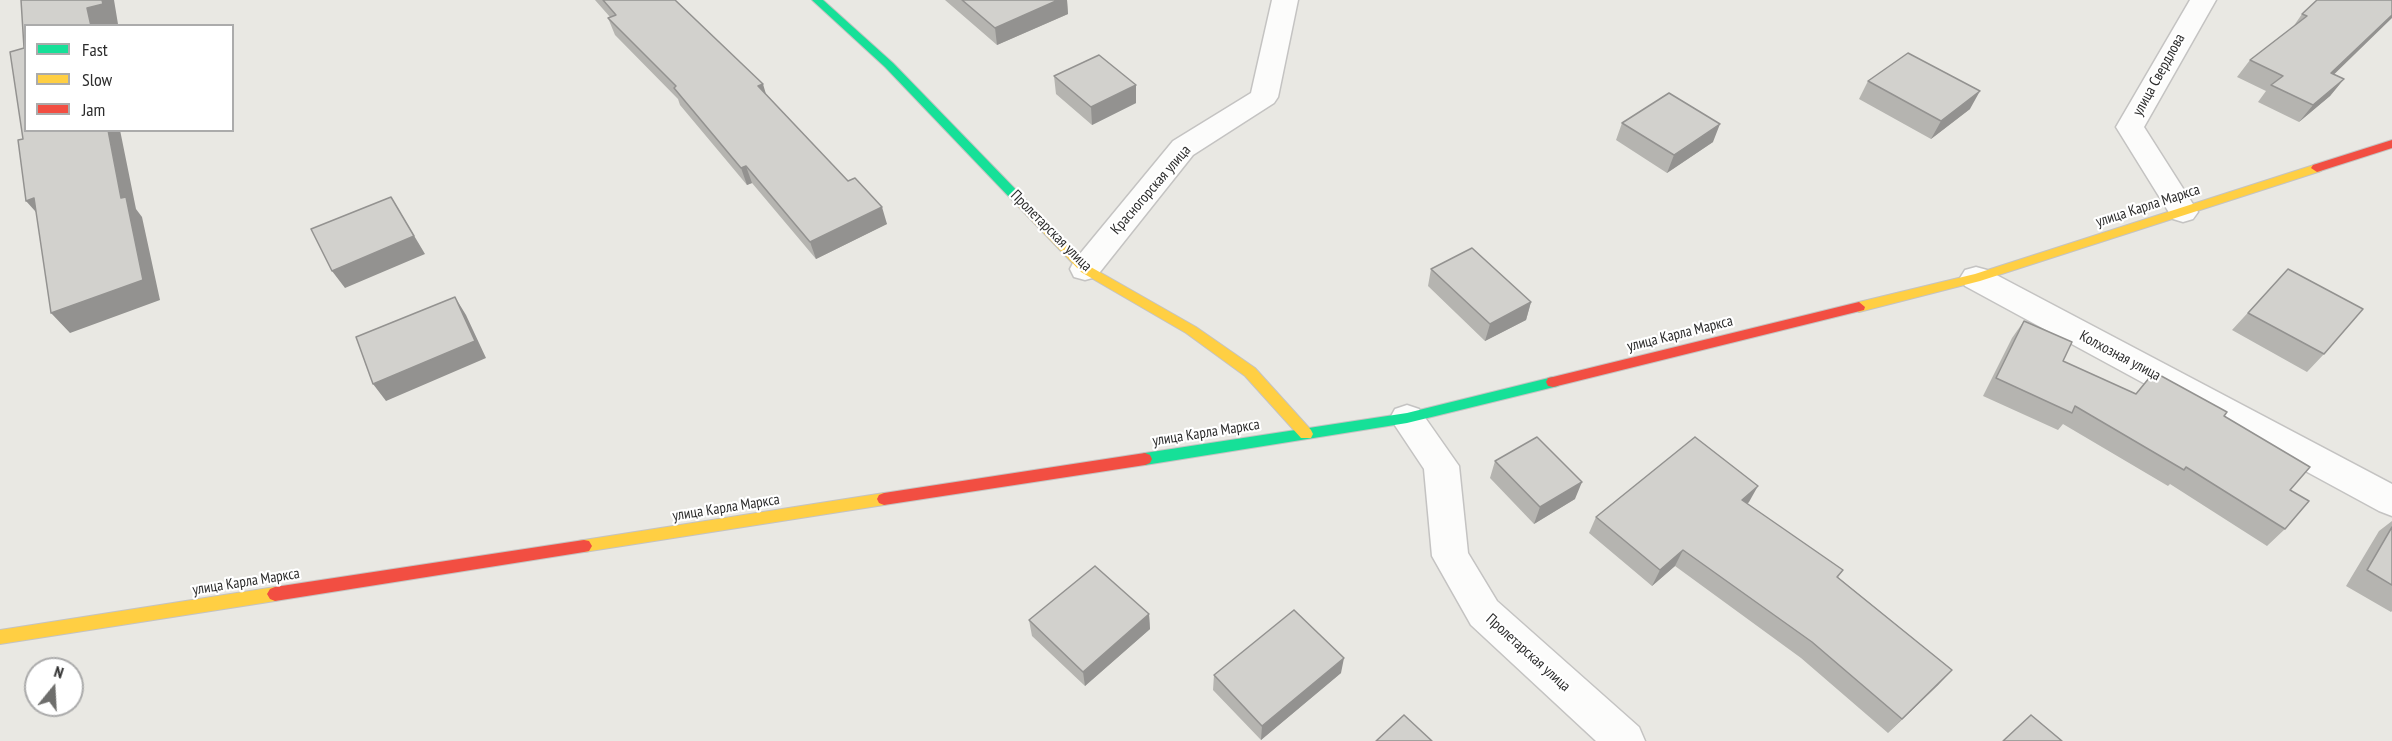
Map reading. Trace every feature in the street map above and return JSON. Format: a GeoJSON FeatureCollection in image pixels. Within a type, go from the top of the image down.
{"type":"FeatureCollection","features":[{"type":"Feature","properties":{"kind":"street","name":"Пролетарская улица"},"geometry":{"type":"LineString","coordinates":[[817,0],[889,64],[1084,269],[1191,330],[1250,372],[1306,434]]}},
{"type":"Feature","properties":{"kind":"street","name":"Красногорская улица"},"geometry":{"type":"LineString","coordinates":[[1084,269],[1183,148],[1264,97],[1285,0]]}},
{"type":"Feature","properties":{"kind":"street","name":"улица Свердлова"},"geometry":{"type":"LineString","coordinates":[[2183,212],[2130,127],[2202,0]]}},
{"type":"Feature","properties":{"kind":"street","name":"улица Карла Маркса"},"geometry":{"type":"LineString","coordinates":[[0,637],[1407,418],[1976,278],[2392,144]]}},
{"type":"Feature","properties":{"kind":"street","name":"Колхозная улица"},"geometry":{"type":"LineString","coordinates":[[1976,278],[2392,501]]}},
{"type":"Feature","properties":{"kind":"street","name":"Пролетарская улица"},"geometry":{"type":"LineString","coordinates":[[1407,418],[1441,466],[1450,556],[1484,613],[1625,741]]}},
{"type":"Feature","properties":{"kind":"building"},"geometry":{"type":"Polygon","coordinates":[[[21,0],[102,0],[103,4],[87,8],[91,24],[24,24],[24,48],[21,0]]]}},
{"type":"Feature","properties":{"kind":"building"},"geometry":{"type":"Polygon","coordinates":[[[603,0],[675,0],[763,84],[758,86],[848,181],[855,178],[882,207],[810,242],[746,166],[741,168],[674,88],[676,86],[608,18],[616,15],[603,0]]]}},
{"type":"Feature","properties":{"kind":"building"},"geometry":{"type":"Polygon","coordinates":[[[962,0],[1058,0],[995,28],[962,0]]]}},
{"type":"Feature","properties":{"kind":"building"},"geometry":{"type":"Polygon","coordinates":[[[2317,0],[2392,0],[2392,15],[2331,73],[2344,79],[2313,105],[2271,85],[2283,76],[2250,60],[2307,16],[2302,14],[2317,0]]]}},
{"type":"Feature","properties":{"kind":"building"},"geometry":{"type":"Polygon","coordinates":[[[24,48],[24,132],[108,132],[121,198],[126,197],[143,280],[51,313],[34,198],[26,201],[18,140],[23,139],[10,52],[24,48]]]}},
{"type":"Feature","properties":{"kind":"building"},"geometry":{"type":"Polygon","coordinates":[[[1908,53],[1980,91],[1941,121],[1868,81],[1908,53]]]}},
{"type":"Feature","properties":{"kind":"building"},"geometry":{"type":"Polygon","coordinates":[[[1099,55],[1136,85],[1091,107],[1054,76],[1099,55]]]}},
{"type":"Feature","properties":{"kind":"building"},"geometry":{"type":"Polygon","coordinates":[[[1669,93],[1720,124],[1674,155],[1622,123],[1669,93]]]}},
{"type":"Feature","properties":{"kind":"building"},"geometry":{"type":"Polygon","coordinates":[[[391,197],[414,236],[332,271],[311,229],[391,197]]]}},
{"type":"Feature","properties":{"kind":"building"},"geometry":{"type":"Polygon","coordinates":[[[1472,248],[1531,302],[1490,324],[1431,269],[1472,248]]]}},
{"type":"Feature","properties":{"kind":"building"},"geometry":{"type":"Polygon","coordinates":[[[2288,269],[2363,309],[2324,354],[2248,313],[2288,269]]]}},
{"type":"Feature","properties":{"kind":"building"},"geometry":{"type":"Polygon","coordinates":[[[455,297],[475,341],[373,384],[356,337],[455,297]]]}},
{"type":"Feature","properties":{"kind":"building"},"geometry":{"type":"Polygon","coordinates":[[[2024,321],[2072,342],[2063,361],[2136,394],[2154,372],[2227,412],[2224,416],[2310,467],[2290,490],[2309,501],[2285,529],[2186,467],[2184,470],[2075,406],[2072,413],[1996,378],[2024,321]]]}},
{"type":"Feature","properties":{"kind":"building"},"geometry":{"type":"Polygon","coordinates":[[[1537,437],[1582,482],[1540,507],[1495,461],[1537,437]]]}},
{"type":"Feature","properties":{"kind":"building"},"geometry":{"type":"Polygon","coordinates":[[[1695,437],[1758,486],[1742,500],[1843,570],[1837,577],[1952,670],[1902,719],[1812,642],[1683,550],[1660,570],[1596,517],[1695,437]]]}},
{"type":"Feature","properties":{"kind":"building"},"geometry":{"type":"Polygon","coordinates":[[[2392,527],[2392,585],[2367,570],[2392,527]]]}},
{"type":"Feature","properties":{"kind":"building"},"geometry":{"type":"Polygon","coordinates":[[[1095,566],[1149,614],[1083,672],[1029,620],[1095,566]]]}},
{"type":"Feature","properties":{"kind":"building"},"geometry":{"type":"Polygon","coordinates":[[[1294,610],[1344,658],[1262,726],[1214,675],[1294,610]]]}},
{"type":"Feature","properties":{"kind":"building"},"geometry":{"type":"Polygon","coordinates":[[[1404,715],[1432,741],[1376,741],[1404,715]]]}},
{"type":"Feature","properties":{"kind":"building"},"geometry":{"type":"Polygon","coordinates":[[[2031,715],[2062,741],[2003,741],[2031,715]]]}},
{"type":"Feature","properties":{"kind":"traffic: fast"},"geometry":{"type":"LineString","coordinates":[[817,0],[889,65],[1018,199]]}},
{"type":"Feature","properties":{"kind":"traffic: fast"},"geometry":{"type":"LineString","coordinates":[[1145,459],[1407,418],[1553,382]]}},
{"type":"Feature","properties":{"kind":"traffic: slow"},"geometry":{"type":"LineString","coordinates":[[1859,307],[1976,278],[2317,168]]}},
{"type":"Feature","properties":{"kind":"traffic: slow"},"geometry":{"type":"LineString","coordinates":[[1018,199],[1085,269],[1191,330],[1250,372],[1306,434]]}},
{"type":"Feature","properties":{"kind":"traffic: slow"},"geometry":{"type":"LineString","coordinates":[[584,546],[884,499]]}},
{"type":"Feature","properties":{"kind":"traffic: slow"},"geometry":{"type":"LineString","coordinates":[[0,637],[275,594]]}},
{"type":"Feature","properties":{"kind":"traffic: jam"},"geometry":{"type":"LineString","coordinates":[[2317,168],[2392,144]]}},
{"type":"Feature","properties":{"kind":"traffic: jam"},"geometry":{"type":"LineString","coordinates":[[1553,382],[1859,307]]}},
{"type":"Feature","properties":{"kind":"traffic: jam"},"geometry":{"type":"LineString","coordinates":[[884,499],[1145,459]]}},
{"type":"Feature","properties":{"kind":"traffic: jam"},"geometry":{"type":"LineString","coordinates":[[275,594],[584,546]]}}]}
